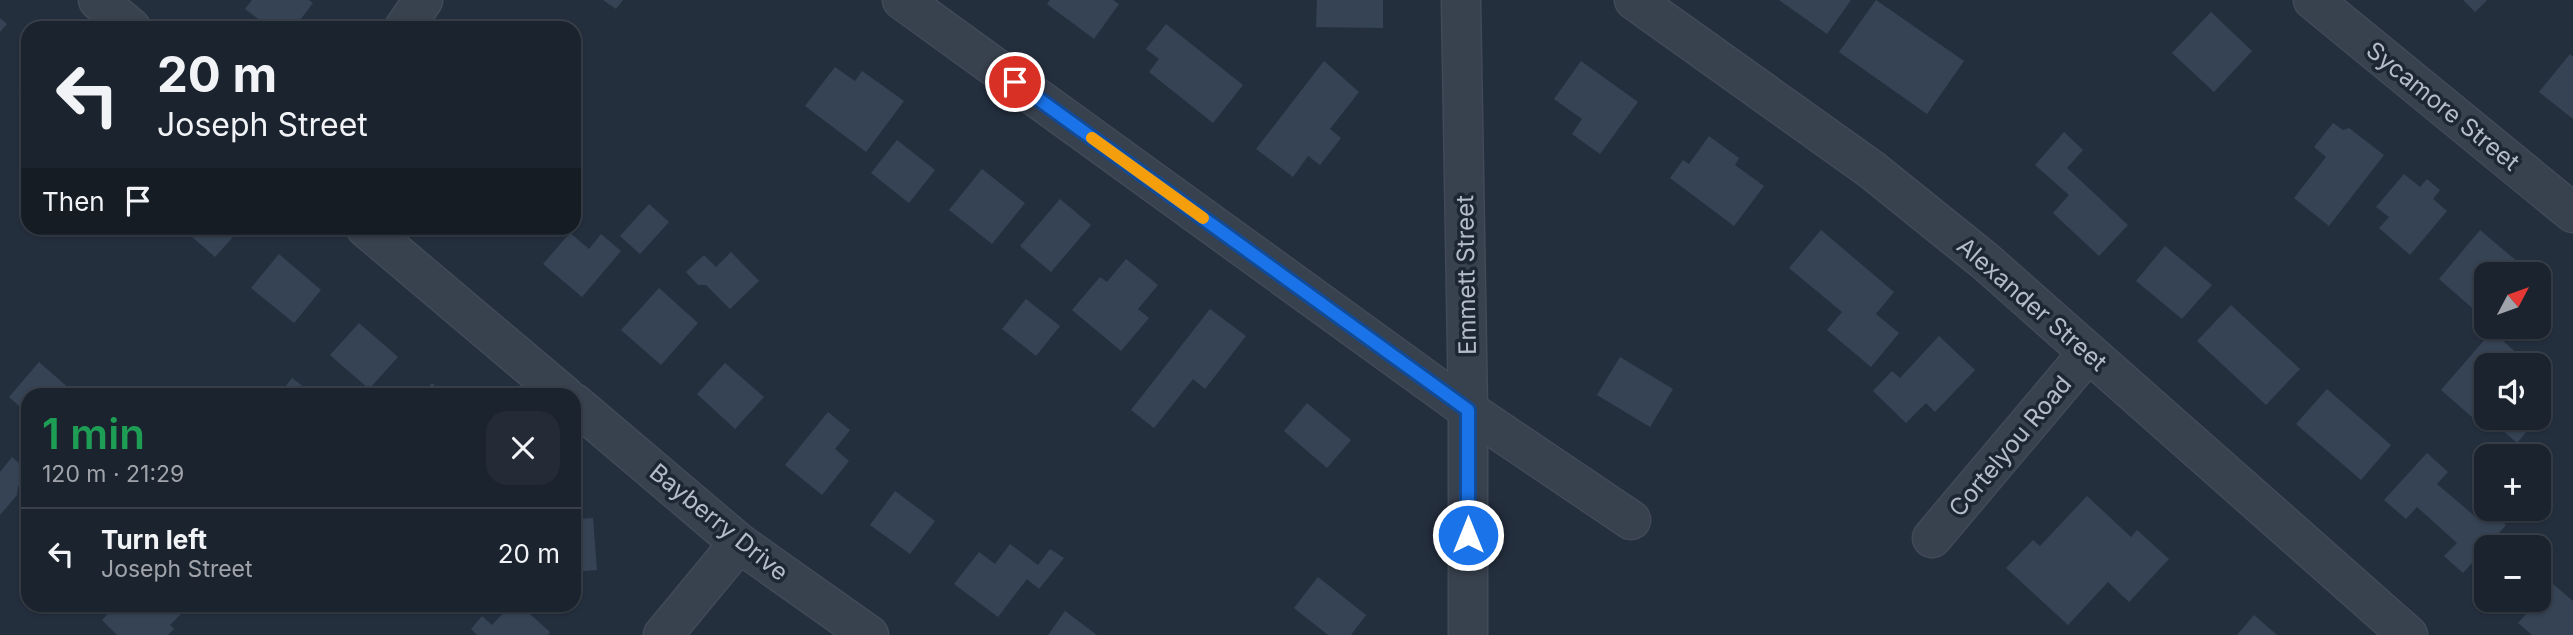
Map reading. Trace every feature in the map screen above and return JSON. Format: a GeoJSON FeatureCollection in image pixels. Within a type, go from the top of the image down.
{"type":"FeatureCollection","features":[{"type":"Feature","properties":{"kind":"street"},"geometry":{"type":"LineString","coordinates":[[98,0],[123,21]]}},
{"type":"Feature","properties":{"kind":"street"},"geometry":{"type":"LineString","coordinates":[[409,21],[423,0]]}},
{"type":"Feature","properties":{"kind":"street"},"geometry":{"type":"LineString","coordinates":[[902,0],[1468,410],[1631,520]]}},
{"type":"Feature","properties":{"kind":"street","name":"Emmett Street"},"geometry":{"type":"LineString","coordinates":[[1461,0],[1468,410],[1468,635]]}},
{"type":"Feature","properties":{"kind":"street","name":"Alexander Street"},"geometry":{"type":"LineString","coordinates":[[1634,0],[1872,170],[1985,261],[2408,635]]}},
{"type":"Feature","properties":{"kind":"street","name":"Sycamore Street"},"geometry":{"type":"LineString","coordinates":[[2313,0],[2573,213]]}},
{"type":"Feature","properties":{"kind":"street"},"geometry":{"type":"LineString","coordinates":[[374,235],[556,388]]}},
{"type":"Feature","properties":{"kind":"street","name":"Cortelyou Road"},"geometry":{"type":"LineString","coordinates":[[1932,538],[2088,353]]}},
{"type":"Feature","properties":{"kind":"street","name":"Bayberry Drive"},"geometry":{"type":"LineString","coordinates":[[581,409],[739,543],[869,635]]}},
{"type":"Feature","properties":{"kind":"street"},"geometry":{"type":"LineString","coordinates":[[663,635],[739,543]]}},
{"type":"Feature","properties":{"kind":"building"},"geometry":{"type":"Polygon","coordinates":[[[252,0],[309,0],[313,3],[299,21],[261,21],[245,9],[252,0]]]}},
{"type":"Feature","properties":{"kind":"building"},"geometry":{"type":"Polygon","coordinates":[[[603,0],[623,0],[616,9],[603,0]]]}},
{"type":"Feature","properties":{"kind":"building"},"geometry":{"type":"Polygon","coordinates":[[[1050,0],[1113,0],[1119,4],[1094,39],[1047,4],[1050,0]]]}},
{"type":"Feature","properties":{"kind":"building"},"geometry":{"type":"Polygon","coordinates":[[[1317,0],[1383,0],[1383,28],[1316,27],[1317,0]]]}},
{"type":"Feature","properties":{"kind":"building"},"geometry":{"type":"Polygon","coordinates":[[[1779,0],[1851,0],[1827,34],[1779,0]]]}},
{"type":"Feature","properties":{"kind":"building"},"geometry":{"type":"Polygon","coordinates":[[[1876,0],[1964,61],[1927,114],[1839,52],[1876,0]]]}},
{"type":"Feature","properties":{"kind":"building"},"geometry":{"type":"Polygon","coordinates":[[[2463,0],[2487,0],[2475,12],[2463,0]]]}},
{"type":"Feature","properties":{"kind":"building"},"geometry":{"type":"Polygon","coordinates":[[[2211,12],[2252,51],[2214,92],[2172,53],[2211,12]]]}},
{"type":"Feature","properties":{"kind":"building"},"geometry":{"type":"Polygon","coordinates":[[[0,18],[7,24],[0,32],[0,18]]]}},
{"type":"Feature","properties":{"kind":"building"},"geometry":{"type":"Polygon","coordinates":[[[1166,24],[1243,85],[1213,123],[1149,72],[1159,59],[1146,49],[1166,24]]]}},
{"type":"Feature","properties":{"kind":"building"},"geometry":{"type":"Polygon","coordinates":[[[2570,54],[2573,57],[2573,119],[2539,92],[2570,54]]]}},
{"type":"Feature","properties":{"kind":"building"},"geometry":{"type":"Polygon","coordinates":[[[1324,61],[1359,92],[1330,129],[1341,138],[1320,165],[1308,156],[1293,177],[1256,149],[1324,61]]]}},
{"type":"Feature","properties":{"kind":"building"},"geometry":{"type":"Polygon","coordinates":[[[1581,61],[1638,102],[1600,154],[1572,134],[1582,119],[1554,99],[1581,61]]]}},
{"type":"Feature","properties":{"kind":"building"},"geometry":{"type":"Polygon","coordinates":[[[835,67],[855,81],[862,71],[904,101],[866,152],[805,106],[835,67]]]}},
{"type":"Feature","properties":{"kind":"building"},"geometry":{"type":"Polygon","coordinates":[[[2333,123],[2343,130],[2349,128],[2384,155],[2329,226],[2294,198],[2326,157],[2314,147],[2333,123]]]}},
{"type":"Feature","properties":{"kind":"building"},"geometry":{"type":"Polygon","coordinates":[[[2064,132],[2083,150],[2067,168],[2128,225],[2099,256],[2053,213],[2069,195],[2035,165],[2064,132]]]}},
{"type":"Feature","properties":{"kind":"building"},"geometry":{"type":"Polygon","coordinates":[[[1709,136],[1739,158],[1735,165],[1764,186],[1734,226],[1670,178],[1683,160],[1689,164],[1709,136]]]}},
{"type":"Feature","properties":{"kind":"building"},"geometry":{"type":"Polygon","coordinates":[[[897,140],[935,170],[909,203],[871,173],[897,140]]]}},
{"type":"Feature","properties":{"kind":"building"},"geometry":{"type":"Polygon","coordinates":[[[982,169],[1025,203],[992,244],[949,210],[982,169]]]}},
{"type":"Feature","properties":{"kind":"building"},"geometry":{"type":"Polygon","coordinates":[[[2404,174],[2420,187],[2427,179],[2440,190],[2433,199],[2447,211],[2410,255],[2379,228],[2389,217],[2376,207],[2404,174]]]}},
{"type":"Feature","properties":{"kind":"building"},"geometry":{"type":"Polygon","coordinates":[[[1060,199],[1091,225],[1051,272],[1020,246],[1060,199]]]}},
{"type":"Feature","properties":{"kind":"building"},"geometry":{"type":"Polygon","coordinates":[[[649,204],[669,222],[640,254],[620,236],[649,204]]]}},
{"type":"Feature","properties":{"kind":"building"},"geometry":{"type":"Polygon","coordinates":[[[1821,230],[1894,292],[1876,314],[1899,333],[1871,367],[1827,330],[1842,312],[1789,268],[1821,230]]]}},
{"type":"Feature","properties":{"kind":"building"},"geometry":{"type":"Polygon","coordinates":[[[2480,230],[2518,262],[2474,262],[2474,309],[2439,279],[2480,230]]]}},
{"type":"Feature","properties":{"kind":"building"},"geometry":{"type":"Polygon","coordinates":[[[601,234],[621,251],[582,297],[543,264],[568,235],[572,235],[589,249],[601,234]]]}},
{"type":"Feature","properties":{"kind":"building"},"geometry":{"type":"Polygon","coordinates":[[[190,235],[235,235],[215,257],[190,235]]]}},
{"type":"Feature","properties":{"kind":"building"},"geometry":{"type":"Polygon","coordinates":[[[2165,246],[2212,285],[2182,319],[2136,281],[2165,246]]]}},
{"type":"Feature","properties":{"kind":"building"},"geometry":{"type":"Polygon","coordinates":[[[731,252],[759,281],[730,309],[706,285],[698,285],[686,272],[704,255],[716,267],[731,252]]]}},
{"type":"Feature","properties":{"kind":"building"},"geometry":{"type":"Polygon","coordinates":[[[279,254],[321,290],[294,323],[251,288],[279,254]]]}},
{"type":"Feature","properties":{"kind":"building"},"geometry":{"type":"Polygon","coordinates":[[[1126,259],[1158,285],[1138,309],[1149,318],[1121,351],[1072,310],[1100,277],[1107,282],[1126,259]]]}},
{"type":"Feature","properties":{"kind":"building"},"geometry":{"type":"Polygon","coordinates":[[[659,288],[698,323],[661,365],[621,330],[659,288]]]}},
{"type":"Feature","properties":{"kind":"building"},"geometry":{"type":"Polygon","coordinates":[[[1026,299],[1060,326],[1036,356],[1002,329],[1026,299]]]}},
{"type":"Feature","properties":{"kind":"building"},"geometry":{"type":"Polygon","coordinates":[[[2231,305],[2300,369],[2266,405],[2197,341],[2231,305]]]}},
{"type":"Feature","properties":{"kind":"building"},"geometry":{"type":"Polygon","coordinates":[[[1210,309],[1246,336],[1205,389],[1193,379],[1154,428],[1131,410],[1210,309]]]}},
{"type":"Feature","properties":{"kind":"building"},"geometry":{"type":"Polygon","coordinates":[[[359,323],[398,357],[368,388],[330,355],[359,323]]]}},
{"type":"Feature","properties":{"kind":"building"},"geometry":{"type":"Polygon","coordinates":[[[1939,336],[1975,370],[1935,412],[1926,403],[1906,423],[1873,391],[1892,371],[1900,378],[1939,336]]]}},
{"type":"Feature","properties":{"kind":"building"},"geometry":{"type":"Polygon","coordinates":[[[2484,340],[2502,340],[2517,353],[2474,353],[2474,419],[2441,390],[2484,340]]]}},
{"type":"Feature","properties":{"kind":"building"},"geometry":{"type":"Polygon","coordinates":[[[1620,357],[1673,389],[1650,427],[1597,395],[1620,357]]]}},
{"type":"Feature","properties":{"kind":"building"},"geometry":{"type":"Polygon","coordinates":[[[39,362],[69,388],[21,388],[21,408],[9,397],[39,362]]]}},
{"type":"Feature","properties":{"kind":"building"},"geometry":{"type":"Polygon","coordinates":[[[725,363],[764,397],[735,429],[697,394],[725,363]]]}},
{"type":"Feature","properties":{"kind":"building"},"geometry":{"type":"Polygon","coordinates":[[[292,378],[305,388],[284,388],[292,378]]]}},
{"type":"Feature","properties":{"kind":"building"},"geometry":{"type":"Polygon","coordinates":[[[2327,389],[2391,445],[2361,480],[2296,424],[2327,389]]]}},
{"type":"Feature","properties":{"kind":"building"},"geometry":{"type":"Polygon","coordinates":[[[1307,403],[1351,440],[1327,468],[1284,431],[1307,403]]]}},
{"type":"Feature","properties":{"kind":"building"},"geometry":{"type":"Polygon","coordinates":[[[828,412],[850,430],[835,449],[849,461],[822,495],[785,465],[828,412]]]}},
{"type":"Feature","properties":{"kind":"building"},"geometry":{"type":"Polygon","coordinates":[[[2502,430],[2528,430],[2517,443],[2502,430]]]}},
{"type":"Feature","properties":{"kind":"building"},"geometry":{"type":"Polygon","coordinates":[[[2427,453],[2448,472],[2437,484],[2474,515],[2474,521],[2502,521],[2506,525],[2497,535],[2474,535],[2474,561],[2463,573],[2444,556],[2457,543],[2417,507],[2406,519],[2384,500],[2427,453]]]}},
{"type":"Feature","properties":{"kind":"building"},"geometry":{"type":"Polygon","coordinates":[[[12,457],[21,465],[21,484],[17,495],[0,515],[0,472],[12,457]]]}},
{"type":"Feature","properties":{"kind":"building"},"geometry":{"type":"Polygon","coordinates":[[[895,491],[935,521],[910,554],[870,525],[895,491]]]}},
{"type":"Feature","properties":{"kind":"building"},"geometry":{"type":"Polygon","coordinates":[[[2087,496],[2131,537],[2137,530],[2169,559],[2129,602],[2108,582],[2068,625],[2006,568],[2033,540],[2040,546],[2087,496]]]}},
{"type":"Feature","properties":{"kind":"building"},"geometry":{"type":"Polygon","coordinates":[[[593,518],[597,570],[581,571],[581,519],[593,518]]]}},
{"type":"Feature","properties":{"kind":"building"},"geometry":{"type":"Polygon","coordinates":[[[1010,544],[1038,565],[1050,549],[1064,558],[1039,589],[1027,579],[998,617],[954,584],[979,552],[995,564],[1010,544]]]}},
{"type":"Feature","properties":{"kind":"building"},"geometry":{"type":"Polygon","coordinates":[[[1318,577],[1366,615],[1351,635],[1328,635],[1294,608],[1318,577]]]}},
{"type":"Feature","properties":{"kind":"building"},"geometry":{"type":"Polygon","coordinates":[[[2553,584],[2573,601],[2573,635],[2532,635],[2518,623],[2528,612],[2551,612],[2553,584]]]}},
{"type":"Feature","properties":{"kind":"building"},"geometry":{"type":"Polygon","coordinates":[[[1065,611],[1097,635],[1048,635],[1065,611]]]}},
{"type":"Feature","properties":{"kind":"building"},"geometry":{"type":"Polygon","coordinates":[[[109,612],[181,614],[170,625],[174,629],[168,635],[117,635],[102,620],[109,612]]]}},
{"type":"Feature","properties":{"kind":"building"},"geometry":{"type":"Polygon","coordinates":[[[504,612],[528,612],[550,632],[548,635],[477,635],[471,629],[482,616],[492,625],[504,612]]]}},
{"type":"Feature","properties":{"kind":"building"},"geometry":{"type":"Polygon","coordinates":[[[2254,615],[2277,635],[2237,635],[2254,615]]]}},
{"type":"Feature","properties":{"kind":"slow traffic"},"geometry":{"type":"LineString","coordinates":[[1092,138],[1203,218]]}},
{"type":"Feature","properties":{"kind":"route"},"geometry":{"type":"LineString","coordinates":[[1015,82],[1468,410],[1468,535]]}}]}
